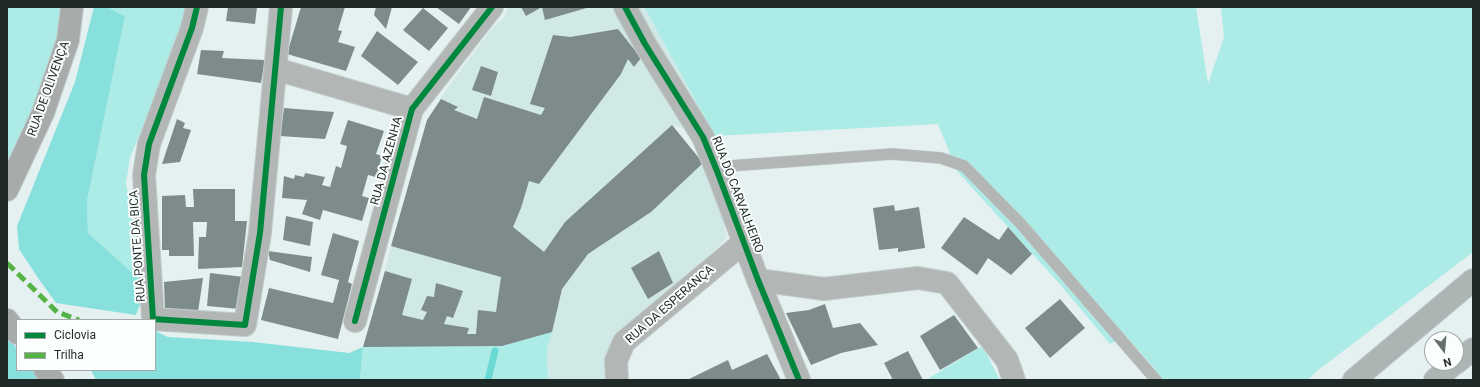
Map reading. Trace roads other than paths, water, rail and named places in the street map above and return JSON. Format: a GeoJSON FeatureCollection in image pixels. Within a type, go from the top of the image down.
{"type":"FeatureCollection","features":[{"type":"Feature","properties":{"kind":"highway"},"geometry":{"type":"LineString","coordinates":[[1354,380],[1473,280]]}},
{"type":"Feature","properties":{"kind":"highway"},"geometry":{"type":"LineString","coordinates":[[1464,356],[1473,348]]}},
{"type":"Feature","properties":{"kind":"highway"},"geometry":{"type":"LineString","coordinates":[[1435,380],[1446,371]]}},
{"type":"Feature","properties":{"kind":"main road","name":"RUA DE OLIVENÇA"},"geometry":{"type":"LineString","coordinates":[[7,190],[42,114],[68,40],[72,7]]}},
{"type":"Feature","properties":{"kind":"main road"},"geometry":{"type":"LineString","coordinates":[[7,320],[16,332]]}},
{"type":"Feature","properties":{"kind":"main road"},"geometry":{"type":"LineString","coordinates":[[46,371],[53,380]]}},
{"type":"Feature","properties":{"kind":"street","name":"RUA PONTE DA BICA"},"geometry":{"type":"LineString","coordinates":[[153,319],[144,175],[149,144],[192,28],[197,7]]}},
{"type":"Feature","properties":{"kind":"street","name":"RUA PONTE DA BICA"},"geometry":{"type":"LineString","coordinates":[[156,319],[245,325],[260,233],[281,7]]}},
{"type":"Feature","properties":{"kind":"street","name":"RUA DA AZENHA"},"geometry":{"type":"LineString","coordinates":[[354,321],[412,109],[492,7]]}},
{"type":"Feature","properties":{"kind":"street","name":"RUA DO CARVALHEIRO"},"geometry":{"type":"LineString","coordinates":[[625,7],[645,44],[703,137],[758,280],[799,380]]}},
{"type":"Feature","properties":{"kind":"street"},"geometry":{"type":"LineString","coordinates":[[276,69],[412,109]]}},
{"type":"Feature","properties":{"kind":"street","name":"RUA DA ESPERANÇA"},"geometry":{"type":"LineString","coordinates":[[617,380],[616,361],[624,342],[744,242]]}},
{"type":"Feature","properties":{"kind":"street"},"geometry":{"type":"LineString","coordinates":[[758,280],[824,289],[918,278],[947,283],[1007,360],[1014,380]]}},
{"type":"Feature","properties":{"kind":"lane"},"geometry":{"type":"LineString","coordinates":[[715,167],[892,154],[941,158],[964,166],[1020,223],[1156,380]]}},
{"type":"Feature","properties":{"kind":"waterway"},"geometry":{"type":"LineString","coordinates":[[488,380],[495,351]]}}]}
